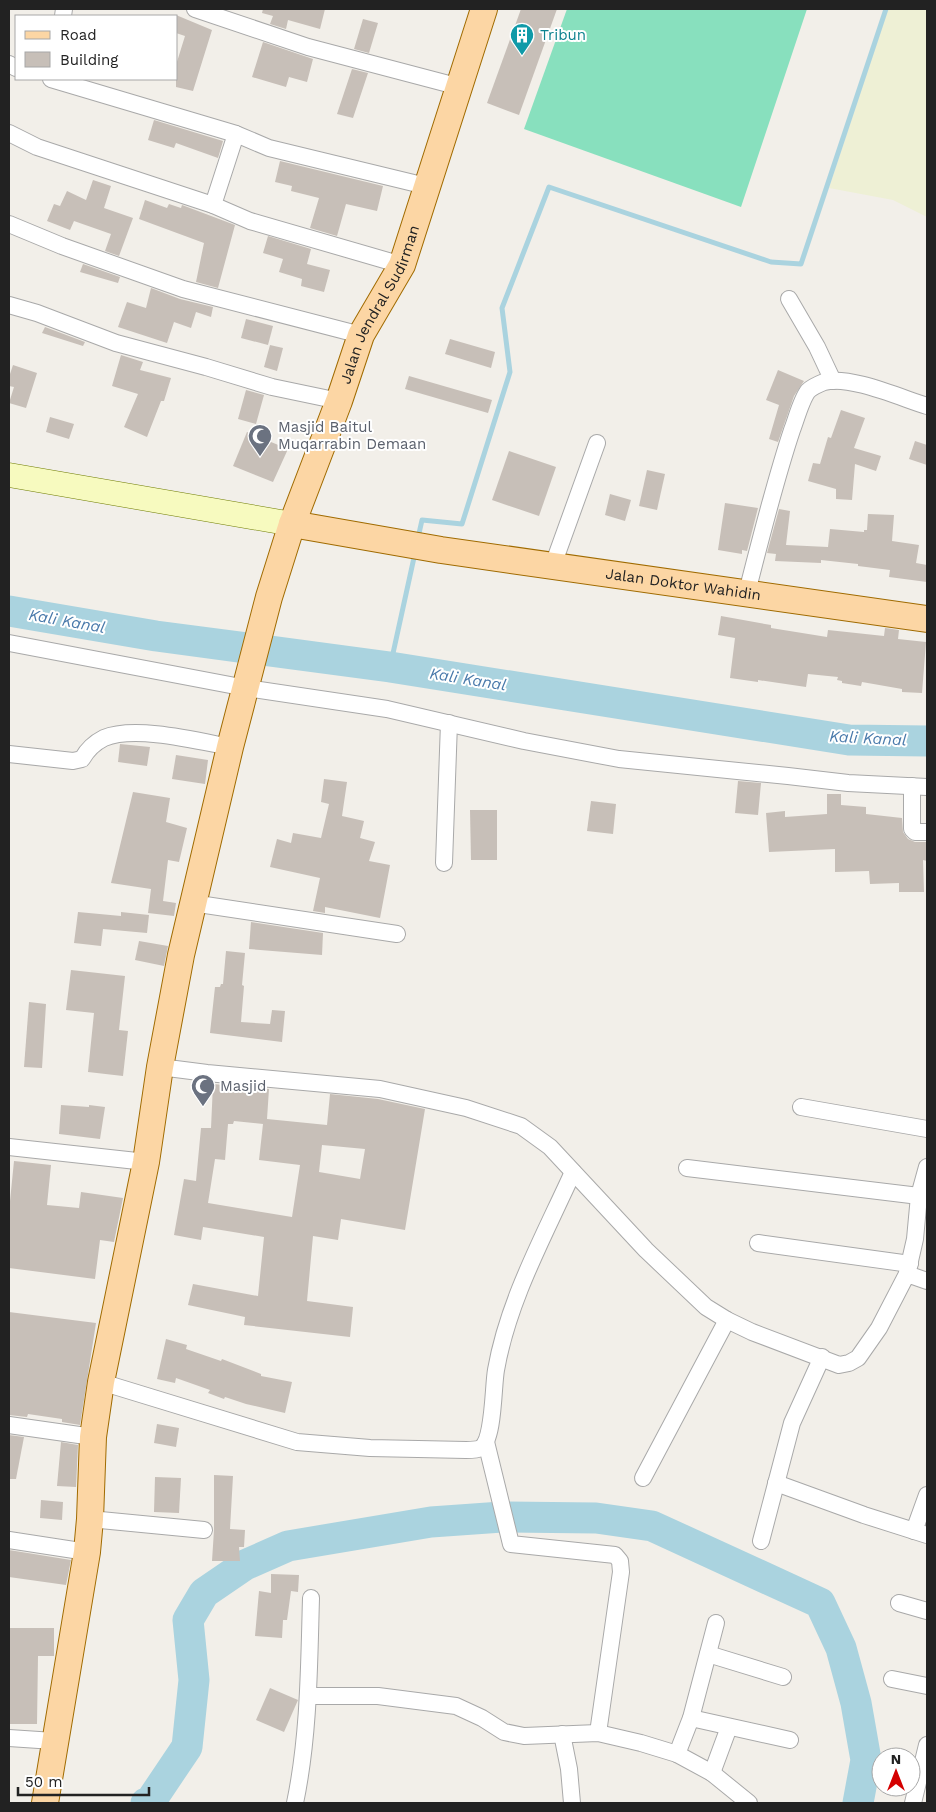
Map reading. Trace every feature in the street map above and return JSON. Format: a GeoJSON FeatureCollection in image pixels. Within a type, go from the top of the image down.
{"type":"FeatureCollection","features":[{"type":"Feature","properties":{"kind":"main road","name":"Jalan Jendral Sudirman"},"geometry":{"type":"LineString","coordinates":[[46,1797],[87,1552],[93,1437],[101,1382],[146,1162],[160,1067],[192,903],[269,597],[292,524],[340,401],[362,335],[402,265],[484,9]]}},
{"type":"Feature","properties":{"kind":"main road"},"geometry":{"type":"LineString","coordinates":[[9,475],[292,524]]}},
{"type":"Feature","properties":{"kind":"main road","name":"Jalan Doktor Wahidin"},"geometry":{"type":"LineString","coordinates":[[292,524],[441,550],[927,619]]}},
{"type":"Feature","properties":{"kind":"street"},"geometry":{"type":"LineString","coordinates":[[195,9],[308,47],[460,87]]}},
{"type":"Feature","properties":{"kind":"street"},"geometry":{"type":"LineString","coordinates":[[54,80],[236,134],[269,148],[426,186]]}},
{"type":"Feature","properties":{"kind":"street"},"geometry":{"type":"LineString","coordinates":[[9,132],[37,147],[213,204],[250,221],[402,265]]}},
{"type":"Feature","properties":{"kind":"street"},"geometry":{"type":"LineString","coordinates":[[213,204],[236,134]]}},
{"type":"Feature","properties":{"kind":"street"},"geometry":{"type":"LineString","coordinates":[[9,224],[62,246],[183,289],[362,335]]}},
{"type":"Feature","properties":{"kind":"street"},"geometry":{"type":"LineString","coordinates":[[789,298],[817,347],[833,381]]}},
{"type":"Feature","properties":{"kind":"street"},"geometry":{"type":"LineString","coordinates":[[9,305],[37,313],[116,343],[272,387],[340,401]]}},
{"type":"Feature","properties":{"kind":"street"},"geometry":{"type":"LineString","coordinates":[[747,592],[776,479],[798,412],[808,392],[816,385],[833,381],[856,383],[927,406]]}},
{"type":"Feature","properties":{"kind":"street"},"geometry":{"type":"LineString","coordinates":[[553,565],[597,443]]}},
{"type":"Feature","properties":{"kind":"street"},"geometry":{"type":"LineString","coordinates":[[9,643],[248,680],[387,709],[524,741],[619,759],[848,784],[919,787],[912,829],[915,832],[927,832]]}},
{"type":"Feature","properties":{"kind":"street"},"geometry":{"type":"LineString","coordinates":[[444,863],[449,723]]}},
{"type":"Feature","properties":{"kind":"street"},"geometry":{"type":"LineString","coordinates":[[9,754],[73,761],[82,759],[89,748],[104,738],[119,734],[152,734],[230,748]]}},
{"type":"Feature","properties":{"kind":"street"},"geometry":{"type":"LineString","coordinates":[[192,903],[397,934]]}},
{"type":"Feature","properties":{"kind":"street"},"geometry":{"type":"LineString","coordinates":[[160,1067],[208,1074],[380,1089],[466,1108],[521,1126],[550,1146],[646,1250],[706,1307],[752,1332],[839,1365],[849,1364],[858,1358],[879,1328],[908,1269],[919,1196],[927,1167]]}},
{"type":"Feature","properties":{"kind":"street"},"geometry":{"type":"LineString","coordinates":[[801,1107],[927,1129]]}},
{"type":"Feature","properties":{"kind":"street"},"geometry":{"type":"LineString","coordinates":[[9,1148],[146,1162]]}},
{"type":"Feature","properties":{"kind":"street"},"geometry":{"type":"LineString","coordinates":[[687,1168],[919,1196]]}},
{"type":"Feature","properties":{"kind":"street"},"geometry":{"type":"LineString","coordinates":[[573,1172],[509,1316],[496,1370],[490,1425],[486,1442],[511,1544],[514,1546],[615,1555],[620,1561],[621,1572],[598,1733]]}},
{"type":"Feature","properties":{"kind":"street"},"geometry":{"type":"LineString","coordinates":[[758,1243],[908,1269],[927,1281]]}},
{"type":"Feature","properties":{"kind":"street"},"geometry":{"type":"LineString","coordinates":[[643,1478],[727,1320]]}},
{"type":"Feature","properties":{"kind":"street"},"geometry":{"type":"LineString","coordinates":[[761,1541],[792,1423],[822,1357]]}},
{"type":"Feature","properties":{"kind":"street"},"geometry":{"type":"LineString","coordinates":[[101,1382],[297,1442],[370,1448],[466,1450],[480,1448],[486,1442]]}},
{"type":"Feature","properties":{"kind":"street"},"geometry":{"type":"LineString","coordinates":[[9,1424],[93,1437]]}},
{"type":"Feature","properties":{"kind":"street"},"geometry":{"type":"LineString","coordinates":[[776,1483],[920,1533],[927,1495]]}},
{"type":"Feature","properties":{"kind":"street"},"geometry":{"type":"LineString","coordinates":[[90,1519],[204,1530]]}},
{"type":"Feature","properties":{"kind":"street"},"geometry":{"type":"LineString","coordinates":[[9,1540],[87,1552]]}},
{"type":"Feature","properties":{"kind":"street"},"geometry":{"type":"LineString","coordinates":[[295,1803],[300,1778],[308,1696],[311,1598]]}},
{"type":"Feature","properties":{"kind":"street"},"geometry":{"type":"LineString","coordinates":[[899,1603],[927,1612]]}},
{"type":"Feature","properties":{"kind":"street"},"geometry":{"type":"LineString","coordinates":[[677,1754],[691,1718],[716,1623]]}},
{"type":"Feature","properties":{"kind":"street"},"geometry":{"type":"LineString","coordinates":[[708,1654],[784,1677]]}},
{"type":"Feature","properties":{"kind":"street"},"geometry":{"type":"LineString","coordinates":[[892,1679],[927,1686]]}},
{"type":"Feature","properties":{"kind":"street"},"geometry":{"type":"LineString","coordinates":[[308,1696],[378,1696],[456,1706],[482,1718],[504,1732],[524,1736],[598,1733],[641,1742],[677,1754],[712,1773],[749,1803]]}},
{"type":"Feature","properties":{"kind":"street"},"geometry":{"type":"LineString","coordinates":[[691,1718],[790,1740]]}},
{"type":"Feature","properties":{"kind":"street"},"geometry":{"type":"LineString","coordinates":[[712,1773],[729,1727]]}},
{"type":"Feature","properties":{"kind":"street"},"geometry":{"type":"LineString","coordinates":[[562,1734],[569,1769],[572,1803]]}},
{"type":"Feature","properties":{"kind":"street"},"geometry":{"type":"LineString","coordinates":[[9,1738],[54,1741]]}},
{"type":"Feature","properties":{"kind":"street"},"geometry":{"type":"LineString","coordinates":[[913,1803],[927,1745]]}},
{"type":"Feature","properties":{"kind":"green space"},"geometry":{"type":"Polygon","coordinates":[[[567,9],[807,9],[741,207],[524,129],[567,9]]]}},
{"type":"Feature","properties":{"kind":"green space"},"geometry":{"type":"Polygon","coordinates":[[[888,9],[927,9],[927,217],[893,200],[829,188],[888,9]]]}},
{"type":"Feature","properties":{"kind":"building"},"geometry":{"type":"Polygon","coordinates":[[[263,9],[325,9],[320,29],[288,20],[286,29],[270,24],[273,16],[262,13],[263,9]]]}},
{"type":"Feature","properties":{"kind":"building","name":"Tribun"},"geometry":{"type":"Polygon","coordinates":[[[521,9],[557,9],[519,115],[487,103],[521,9]]]}},
{"type":"Feature","properties":{"kind":"building"},"geometry":{"type":"Polygon","coordinates":[[[178,16],[212,30],[193,91],[176,87],[176,80],[178,80],[178,59],[185,36],[178,34],[178,16]]]}},
{"type":"Feature","properties":{"kind":"building"},"geometry":{"type":"Polygon","coordinates":[[[363,19],[378,23],[369,53],[354,49],[363,19]]]}},
{"type":"Feature","properties":{"kind":"building"},"geometry":{"type":"Polygon","coordinates":[[[263,42],[313,59],[307,82],[289,77],[286,87],[252,77],[263,42]]]}},
{"type":"Feature","properties":{"kind":"building"},"geometry":{"type":"Polygon","coordinates":[[[352,69],[368,73],[353,118],[337,114],[352,69]]]}},
{"type":"Feature","properties":{"kind":"building"},"geometry":{"type":"Polygon","coordinates":[[[154,120],[223,141],[218,158],[176,143],[174,148],[148,140],[154,120]]]}},
{"type":"Feature","properties":{"kind":"building"},"geometry":{"type":"Polygon","coordinates":[[[280,161],[383,186],[377,211],[346,204],[337,236],[310,228],[319,198],[291,191],[292,186],[275,182],[280,161]]]}},
{"type":"Feature","properties":{"kind":"building"},"geometry":{"type":"Polygon","coordinates":[[[93,180],[111,186],[104,208],[133,218],[119,256],[105,251],[111,234],[74,221],[70,230],[47,221],[54,204],[60,206],[67,191],[86,200],[93,180]]]}},
{"type":"Feature","properties":{"kind":"building"},"geometry":{"type":"Polygon","coordinates":[[[145,200],[167,208],[169,204],[181,208],[182,205],[235,225],[218,288],[196,282],[204,243],[139,219],[145,200]]]}},
{"type":"Feature","properties":{"kind":"building"},"geometry":{"type":"Polygon","coordinates":[[[268,236],[311,249],[307,264],[330,270],[324,292],[301,286],[302,279],[279,272],[283,259],[263,253],[268,236]]]}},
{"type":"Feature","properties":{"kind":"building"},"geometry":{"type":"Polygon","coordinates":[[[83,264],[120,277],[118,283],[80,272],[83,264]]]}},
{"type":"Feature","properties":{"kind":"building"},"geometry":{"type":"Polygon","coordinates":[[[151,288],[180,299],[213,307],[211,317],[196,312],[191,328],[174,322],[167,343],[118,327],[127,302],[146,308],[151,288]]]}},
{"type":"Feature","properties":{"kind":"building"},"geometry":{"type":"Polygon","coordinates":[[[246,319],[273,326],[268,345],[241,338],[246,319]]]}},
{"type":"Feature","properties":{"kind":"building"},"geometry":{"type":"Polygon","coordinates":[[[45,327],[85,342],[83,346],[42,333],[45,327]]]}},
{"type":"Feature","properties":{"kind":"building"},"geometry":{"type":"Polygon","coordinates":[[[450,339],[495,352],[491,368],[445,354],[450,339]]]}},
{"type":"Feature","properties":{"kind":"building"},"geometry":{"type":"Polygon","coordinates":[[[270,345],[283,348],[277,371],[264,367],[270,345]]]}},
{"type":"Feature","properties":{"kind":"building"},"geometry":{"type":"Polygon","coordinates":[[[121,355],[143,362],[140,370],[171,378],[164,401],[161,401],[147,437],[124,427],[138,394],[112,386],[121,355]]]}},
{"type":"Feature","properties":{"kind":"building"},"geometry":{"type":"Polygon","coordinates":[[[13,365],[37,373],[26,408],[9,403],[14,387],[9,386],[9,377],[13,365]]]}},
{"type":"Feature","properties":{"kind":"building"},"geometry":{"type":"Polygon","coordinates":[[[778,370],[804,381],[794,396],[778,442],[769,439],[779,405],[766,400],[778,370]]]}},
{"type":"Feature","properties":{"kind":"building"},"geometry":{"type":"Polygon","coordinates":[[[409,376],[492,400],[488,413],[405,389],[409,376]]]}},
{"type":"Feature","properties":{"kind":"building"},"geometry":{"type":"Polygon","coordinates":[[[246,390],[264,395],[256,424],[238,419],[246,390]]]}},
{"type":"Feature","properties":{"kind":"building"},"geometry":{"type":"Polygon","coordinates":[[[841,410],[865,418],[854,448],[881,456],[876,471],[855,464],[852,500],[836,499],[836,489],[808,481],[813,463],[820,464],[828,437],[831,438],[841,410]]]}},
{"type":"Feature","properties":{"kind":"building"},"geometry":{"type":"Polygon","coordinates":[[[50,417],[74,424],[69,439],[46,432],[50,417]]]}},
{"type":"Feature","properties":{"kind":"building","name":"Masjid Baitul Muqarrabin Demaan"},"geometry":{"type":"Polygon","coordinates":[[[247,432],[288,449],[273,482],[233,466],[247,432]]]}},
{"type":"Feature","properties":{"kind":"building"},"geometry":{"type":"Polygon","coordinates":[[[915,441],[927,445],[927,465],[909,459],[915,441]]]}},
{"type":"Feature","properties":{"kind":"building"},"geometry":{"type":"Polygon","coordinates":[[[509,451],[556,467],[539,516],[492,500],[509,451]]]}},
{"type":"Feature","properties":{"kind":"building"},"geometry":{"type":"Polygon","coordinates":[[[647,470],[665,474],[657,510],[639,506],[647,470]]]}},
{"type":"Feature","properties":{"kind":"building"},"geometry":{"type":"Polygon","coordinates":[[[610,494],[631,500],[625,521],[605,515],[610,494]]]}},
{"type":"Feature","properties":{"kind":"building"},"geometry":{"type":"Polygon","coordinates":[[[725,503],[758,508],[747,551],[742,550],[742,554],[718,550],[725,503]]]}},
{"type":"Feature","properties":{"kind":"building"},"geometry":{"type":"Polygon","coordinates":[[[779,509],[790,511],[786,545],[828,547],[830,529],[864,532],[864,530],[867,530],[868,514],[894,515],[892,541],[919,545],[916,563],[927,565],[927,582],[889,577],[890,570],[858,566],[858,564],[821,560],[821,563],[775,561],[776,554],[767,553],[779,509]]]}},
{"type":"Feature","properties":{"kind":"building"},"geometry":{"type":"Polygon","coordinates":[[[721,616],[771,625],[771,628],[827,637],[828,630],[884,636],[885,628],[899,630],[898,639],[926,642],[922,693],[902,692],[902,689],[862,682],[861,686],[842,683],[842,681],[837,680],[838,677],[808,674],[806,687],[730,678],[735,638],[718,635],[721,616]]]}},
{"type":"Feature","properties":{"kind":"building"},"geometry":{"type":"Polygon","coordinates":[[[120,744],[150,747],[147,766],[118,762],[120,744]]]}},
{"type":"Feature","properties":{"kind":"building"},"geometry":{"type":"Polygon","coordinates":[[[176,755],[208,760],[205,784],[172,779],[176,755]]]}},
{"type":"Feature","properties":{"kind":"building"},"geometry":{"type":"Polygon","coordinates":[[[324,779],[347,782],[342,816],[364,821],[360,838],[375,842],[369,861],[390,865],[380,918],[325,907],[325,913],[313,911],[320,878],[270,867],[277,839],[291,843],[293,833],[321,838],[329,804],[321,802],[324,779]]]}},
{"type":"Feature","properties":{"kind":"building"},"geometry":{"type":"Polygon","coordinates":[[[738,781],[761,783],[758,815],[735,813],[738,781]]]}},
{"type":"Feature","properties":{"kind":"building"},"geometry":{"type":"Polygon","coordinates":[[[133,792],[170,798],[166,822],[187,828],[179,862],[168,860],[163,901],[176,903],[174,916],[148,913],[151,889],[111,883],[133,792]]]}},
{"type":"Feature","properties":{"kind":"building"},"geometry":{"type":"Polygon","coordinates":[[[827,794],[841,794],[841,805],[866,807],[866,814],[902,818],[903,832],[908,839],[915,842],[927,842],[927,861],[923,860],[924,892],[899,892],[899,883],[870,884],[869,871],[835,872],[835,849],[769,852],[766,813],[785,811],[785,817],[827,814],[827,794]]]}},
{"type":"Feature","properties":{"kind":"building"},"geometry":{"type":"Polygon","coordinates":[[[591,801],[616,804],[613,834],[587,831],[591,801]]]}},
{"type":"Feature","properties":{"kind":"building"},"geometry":{"type":"Polygon","coordinates":[[[470,810],[497,810],[497,860],[471,860],[470,810]]]}},
{"type":"Feature","properties":{"kind":"building"},"geometry":{"type":"Polygon","coordinates":[[[78,912],[121,916],[121,912],[149,915],[147,933],[103,929],[101,946],[74,943],[78,912]]]}},
{"type":"Feature","properties":{"kind":"building"},"geometry":{"type":"Polygon","coordinates":[[[251,922],[323,933],[322,955],[249,949],[251,922]]]}},
{"type":"Feature","properties":{"kind":"building"},"geometry":{"type":"Polygon","coordinates":[[[139,941],[168,946],[164,966],[135,960],[139,941]]]}},
{"type":"Feature","properties":{"kind":"building"},"geometry":{"type":"Polygon","coordinates":[[[226,951],[245,953],[241,1022],[270,1024],[272,1010],[285,1011],[282,1042],[210,1033],[215,987],[220,987],[223,984],[226,951]]]}},
{"type":"Feature","properties":{"kind":"building"},"geometry":{"type":"Polygon","coordinates":[[[71,970],[125,976],[119,1030],[128,1031],[123,1076],[88,1072],[94,1013],[66,1010],[71,970]]]}},
{"type":"Feature","properties":{"kind":"building"},"geometry":{"type":"Polygon","coordinates":[[[29,1002],[46,1004],[42,1068],[24,1067],[29,1002]]]}},
{"type":"Feature","properties":{"kind":"building"},"geometry":{"type":"Polygon","coordinates":[[[213,1084],[269,1089],[267,1119],[327,1125],[330,1094],[378,1099],[425,1109],[405,1230],[341,1219],[338,1240],[313,1236],[307,1301],[353,1307],[350,1337],[244,1325],[245,1317],[188,1305],[193,1284],[258,1296],[264,1237],[203,1227],[201,1240],[174,1235],[184,1179],[196,1181],[201,1128],[211,1128],[213,1084]],[[234,1121],[233,1124],[228,1124],[225,1160],[215,1159],[208,1203],[292,1217],[300,1165],[259,1160],[263,1124],[234,1121]],[[322,1145],[319,1172],[360,1179],[365,1149],[322,1145]]]}},
{"type":"Feature","properties":{"kind":"building"},"geometry":{"type":"Polygon","coordinates":[[[61,1105],[105,1107],[100,1139],[59,1134],[61,1105]]]}},
{"type":"Feature","properties":{"kind":"building"},"geometry":{"type":"Polygon","coordinates":[[[14,1161],[51,1165],[47,1205],[79,1208],[81,1192],[123,1198],[114,1242],[100,1240],[95,1279],[9,1268],[9,1211],[14,1161]]]}},
{"type":"Feature","properties":{"kind":"building"},"geometry":{"type":"Polygon","coordinates":[[[9,1312],[96,1323],[80,1425],[62,1422],[62,1419],[28,1414],[27,1417],[9,1415],[9,1312]]]}},
{"type":"Feature","properties":{"kind":"building"},"geometry":{"type":"Polygon","coordinates":[[[166,1339],[187,1345],[186,1349],[221,1361],[222,1359],[261,1374],[261,1376],[292,1382],[285,1413],[225,1397],[224,1399],[208,1393],[210,1390],[176,1378],[175,1383],[157,1379],[166,1339]]]}},
{"type":"Feature","properties":{"kind":"building"},"geometry":{"type":"Polygon","coordinates":[[[157,1424],[179,1428],[176,1447],[154,1443],[157,1424]]]}},
{"type":"Feature","properties":{"kind":"building"},"geometry":{"type":"Polygon","coordinates":[[[9,1435],[24,1437],[16,1479],[9,1479],[9,1435]]]}},
{"type":"Feature","properties":{"kind":"building"},"geometry":{"type":"Polygon","coordinates":[[[61,1442],[78,1445],[76,1487],[57,1486],[61,1442]]]}},
{"type":"Feature","properties":{"kind":"building"},"geometry":{"type":"Polygon","coordinates":[[[214,1475],[233,1476],[230,1529],[245,1530],[244,1547],[239,1547],[240,1561],[212,1561],[214,1475]]]}},
{"type":"Feature","properties":{"kind":"building"},"geometry":{"type":"Polygon","coordinates":[[[155,1477],[181,1478],[179,1513],[154,1512],[155,1477]]]}},
{"type":"Feature","properties":{"kind":"building"},"geometry":{"type":"Polygon","coordinates":[[[41,1500],[63,1502],[62,1520],[40,1518],[41,1500]]]}},
{"type":"Feature","properties":{"kind":"building"},"geometry":{"type":"Polygon","coordinates":[[[9,1550],[71,1560],[66,1585],[9,1577],[9,1550]]]}},
{"type":"Feature","properties":{"kind":"building"},"geometry":{"type":"Polygon","coordinates":[[[271,1574],[299,1575],[298,1592],[291,1591],[287,1620],[283,1620],[282,1638],[255,1636],[259,1591],[271,1593],[271,1574]]]}},
{"type":"Feature","properties":{"kind":"building"},"geometry":{"type":"Polygon","coordinates":[[[9,1628],[54,1628],[54,1656],[38,1656],[37,1724],[9,1724],[9,1628]]]}},
{"type":"Feature","properties":{"kind":"building"},"geometry":{"type":"Polygon","coordinates":[[[270,1688],[298,1700],[284,1732],[256,1720],[270,1688]]]}},
{"type":"Feature","properties":{"kind":"waterway"},"geometry":{"type":"LineString","coordinates":[[418,538],[422,520],[462,524],[510,372],[502,308],[549,187],[771,262],[801,264],[886,9]]}},
{"type":"Feature","properties":{"kind":"waterway"},"geometry":{"type":"LineString","coordinates":[[390,667],[415,553]]}},
{"type":"Feature","properties":{"kind":"waterway","name":"Kali Kanal"},"geometry":{"type":"LineString","coordinates":[[9,611],[156,636],[390,667],[849,740],[927,741]]}},
{"type":"Feature","properties":{"kind":"waterway"},"geometry":{"type":"LineString","coordinates":[[146,1803],[150,1802],[187,1747],[194,1680],[188,1620],[204,1593],[245,1565],[288,1546],[431,1522],[502,1517],[596,1518],[652,1526],[820,1603],[841,1648],[856,1703],[866,1760],[858,1803]]}},
{"type":"Feature","properties":{"kind":"place","name":"Tribun"},"geometry":{"type":"Point","coordinates":[522,56]}},
{"type":"Feature","properties":{"kind":"place","name":"Masjid Baitul Muqarrabin Demaan"},"geometry":{"type":"Point","coordinates":[260,457]}},
{"type":"Feature","properties":{"kind":"place","name":"Masjid"},"geometry":{"type":"Point","coordinates":[203,1107]}}]}
